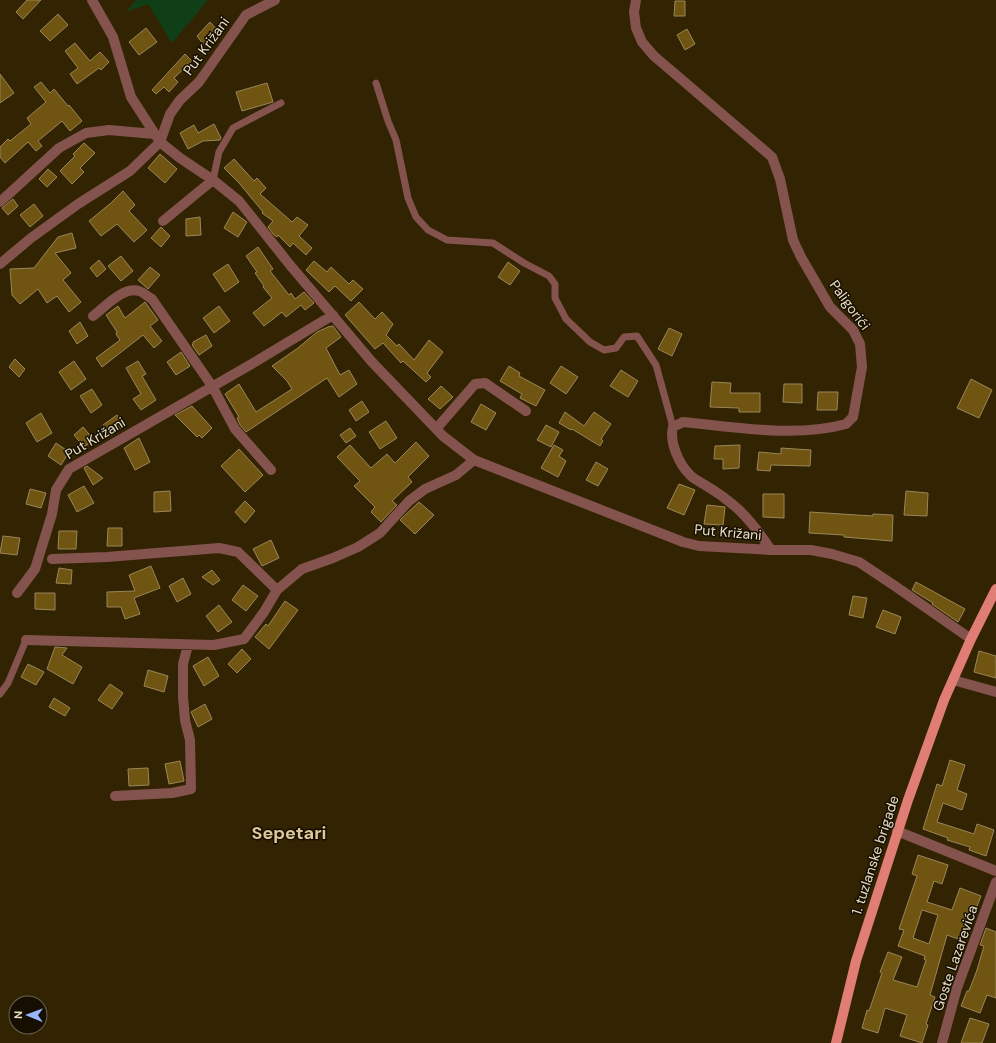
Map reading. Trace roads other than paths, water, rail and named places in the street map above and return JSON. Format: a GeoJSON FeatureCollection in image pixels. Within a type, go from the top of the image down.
{"type":"FeatureCollection","features":[{"type":"Feature","properties":{"kind":"main road","name":"1. tuzlanske brigade"},"geometry":{"type":"LineString","coordinates":[[836,1043],[856,961],[897,830],[953,680],[971,639],[996,589]]}},
{"type":"Feature","properties":{"kind":"street","name":"Put Križani"},"geometry":{"type":"LineString","coordinates":[[92,0],[113,37],[131,97],[157,138],[180,158],[213,180],[239,201],[290,265],[372,362],[443,436],[474,460],[554,493],[683,542],[699,546],[771,550],[811,550],[832,554],[858,562],[971,639]]}},
{"type":"Feature","properties":{"kind":"street","name":"Put Križani"},"geometry":{"type":"LineString","coordinates":[[0,264],[31,238],[130,171],[157,138],[170,114],[180,100],[199,82],[246,15],[275,0]]}},
{"type":"Feature","properties":{"kind":"street","name":"Paligorići"},"geometry":{"type":"LineString","coordinates":[[636,0],[634,12],[636,28],[642,42],[654,56],[772,157],[780,179],[793,240],[801,257],[830,307],[853,330],[860,344],[862,367],[853,416],[846,424],[808,430],[777,431],[683,422],[673,427]]}},
{"type":"Feature","properties":{"kind":"street"},"geometry":{"type":"LineString","coordinates":[[0,202],[59,148],[86,133],[109,130],[157,138]]}},
{"type":"Feature","properties":{"kind":"street"},"geometry":{"type":"LineString","coordinates":[[163,221],[213,180]]}},
{"type":"Feature","properties":{"kind":"street"},"geometry":{"type":"LineString","coordinates":[[93,316],[119,295],[130,290],[138,290],[152,299],[212,386],[235,429],[271,470]]}},
{"type":"Feature","properties":{"kind":"street","name":"Put Križani"},"geometry":{"type":"LineString","coordinates":[[17,593],[35,569],[52,514],[56,490],[69,469],[333,315]]}},
{"type":"Feature","properties":{"kind":"street"},"geometry":{"type":"LineString","coordinates":[[436,429],[475,384],[485,383],[526,412]]}},
{"type":"Feature","properties":{"kind":"street"},"geometry":{"type":"LineString","coordinates":[[673,427],[671,435],[673,445],[678,458],[690,475],[715,491],[737,508],[758,530],[771,550]]}},
{"type":"Feature","properties":{"kind":"street"},"geometry":{"type":"LineString","coordinates":[[26,640],[214,645],[244,639],[264,612],[277,590],[302,569],[333,558],[380,533],[409,501],[425,489],[456,475],[474,460]]}},
{"type":"Feature","properties":{"kind":"street"},"geometry":{"type":"LineString","coordinates":[[52,559],[107,557],[220,548],[238,552],[277,590]]}},
{"type":"Feature","properties":{"kind":"street"},"geometry":{"type":"LineString","coordinates":[[115,796],[172,793],[191,789],[190,740],[185,720],[183,697],[183,664],[188,645]]}},
{"type":"Feature","properties":{"kind":"street"},"geometry":{"type":"LineString","coordinates":[[953,680],[996,692]]}},
{"type":"Feature","properties":{"kind":"street"},"geometry":{"type":"LineString","coordinates":[[897,830],[996,871]]}},
{"type":"Feature","properties":{"kind":"street","name":"Goste Lazarevića"},"geometry":{"type":"LineString","coordinates":[[942,1043],[957,988],[996,882]]}},
{"type":"Feature","properties":{"kind":"lane"},"geometry":{"type":"LineString","coordinates":[[376,82],[388,121],[396,140],[408,198],[416,217],[428,230],[447,240],[492,243],[524,263],[549,276],[555,284],[555,298],[566,319],[590,342],[604,350],[616,348],[624,337],[637,336],[656,365],[673,427]]}},
{"type":"Feature","properties":{"kind":"lane"},"geometry":{"type":"LineString","coordinates":[[213,180],[219,152],[233,128],[281,103]]}},
{"type":"Feature","properties":{"kind":"lane"},"geometry":{"type":"LineString","coordinates":[[0,694],[8,683],[26,640]]}},
{"type":"Feature","properties":{"kind":"district","name":"Sepetari"},"geometry":{"type":"Point","coordinates":[289,833]}}]}
